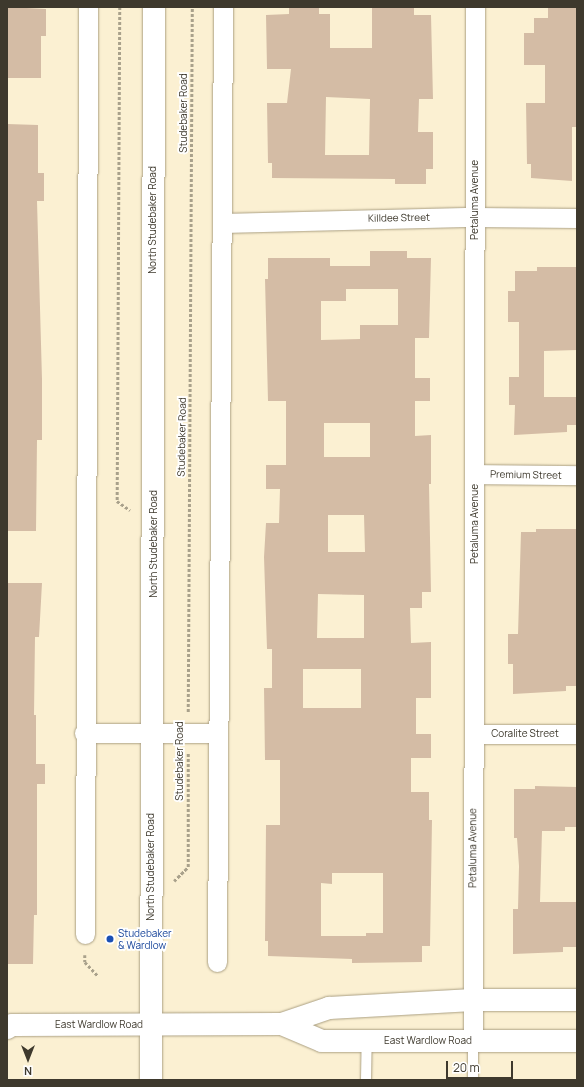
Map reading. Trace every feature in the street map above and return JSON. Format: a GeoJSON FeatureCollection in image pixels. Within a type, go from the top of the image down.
{"type":"FeatureCollection","features":[{"type":"Feature","properties":{"kind":"main road","name":"North Studebaker Road"},"geometry":{"type":"LineString","coordinates":[[151,1080],[154,7]]}},
{"type":"Feature","properties":{"kind":"main road","name":"East Wardlow Road"},"geometry":{"type":"LineString","coordinates":[[9,1025],[151,1026],[282,1024],[329,1008],[473,1000],[577,1000]]}},
{"type":"Feature","properties":{"kind":"main road","name":"East Wardlow Road"},"geometry":{"type":"LineString","coordinates":[[282,1024],[322,1041],[577,1041]]}},
{"type":"Feature","properties":{"kind":"street"},"geometry":{"type":"LineString","coordinates":[[85,934],[84,733],[88,7]]}},
{"type":"Feature","properties":{"kind":"street"},"geometry":{"type":"LineString","coordinates":[[217,962],[223,7]]}},
{"type":"Feature","properties":{"kind":"street","name":"Petaluma Avenue"},"geometry":{"type":"LineString","coordinates":[[473,1041],[475,7]]}},
{"type":"Feature","properties":{"kind":"street","name":"Killdee Street"},"geometry":{"type":"LineString","coordinates":[[222,223],[474,216],[577,218]]}},
{"type":"Feature","properties":{"kind":"street","name":"Premium Street"},"geometry":{"type":"LineString","coordinates":[[475,474],[577,475]]}},
{"type":"Feature","properties":{"kind":"street"},"geometry":{"type":"LineString","coordinates":[[84,733],[218,733]]}},
{"type":"Feature","properties":{"kind":"street","name":"Coralite Street"},"geometry":{"type":"LineString","coordinates":[[474,734],[577,734]]}},
{"type":"Feature","properties":{"kind":"lane"},"geometry":{"type":"LineString","coordinates":[[366,1080],[367,1041]]}},
{"type":"Feature","properties":{"kind":"lane"},"geometry":{"type":"LineString","coordinates":[[473,1041],[473,1080]]}},
{"type":"Feature","properties":{"kind":"path"},"geometry":{"type":"LineString","coordinates":[[117,501],[120,7]]}},
{"type":"Feature","properties":{"kind":"path","name":"Studebaker Road"},"geometry":{"type":"LineString","coordinates":[[188,867],[192,7]]}},
{"type":"Feature","properties":{"kind":"building"},"geometry":{"type":"Polygon","coordinates":[[[7,7],[46,9],[46,36],[41,36],[41,78],[7,78],[7,7]]]}},
{"type":"Feature","properties":{"kind":"building"},"geometry":{"type":"Polygon","coordinates":[[[289,7],[319,7],[319,14],[330,14],[330,48],[372,48],[372,7],[414,7],[414,15],[431,15],[433,99],[419,99],[418,132],[433,132],[433,169],[426,169],[426,184],[395,184],[395,179],[272,178],[272,163],[268,163],[267,103],[287,103],[291,69],[267,69],[266,15],[289,14],[289,7]],[[326,97],[325,155],[369,155],[370,99],[326,97]]]}},
{"type":"Feature","properties":{"kind":"building"},"geometry":{"type":"Polygon","coordinates":[[[548,7],[577,7],[577,127],[572,127],[572,181],[531,178],[531,164],[527,164],[526,103],[545,103],[545,65],[524,65],[524,33],[534,33],[534,18],[548,18],[548,7]]]}},
{"type":"Feature","properties":{"kind":"building"},"geometry":{"type":"Polygon","coordinates":[[[7,124],[38,125],[38,173],[44,173],[44,201],[37,201],[42,379],[42,440],[37,440],[36,531],[7,531],[7,124]]]}},
{"type":"Feature","properties":{"kind":"building"},"geometry":{"type":"Polygon","coordinates":[[[370,251],[407,251],[407,258],[431,258],[429,338],[415,338],[415,378],[430,378],[430,401],[415,401],[415,436],[431,435],[431,484],[429,484],[431,592],[422,592],[422,608],[410,608],[411,643],[431,642],[431,698],[416,698],[416,734],[431,734],[431,758],[411,758],[411,792],[429,792],[429,820],[432,820],[430,946],[422,946],[422,962],[352,963],[352,959],[268,956],[268,941],[265,941],[266,825],[280,825],[280,760],[265,760],[264,688],[272,688],[272,649],[267,649],[264,557],[266,523],[279,523],[280,489],[266,489],[266,465],[286,465],[286,401],[268,401],[265,279],[268,279],[268,258],[330,258],[330,266],[370,266],[370,251]],[[346,289],[346,301],[321,301],[321,340],[360,339],[360,325],[398,325],[398,289],[346,289]],[[324,423],[324,457],[370,457],[370,423],[324,423]],[[328,515],[328,552],[365,552],[364,515],[328,515]],[[318,594],[317,638],[364,638],[364,595],[318,594]],[[303,669],[303,708],[361,708],[361,669],[303,669]],[[332,873],[332,884],[321,883],[321,936],[366,936],[366,933],[383,933],[383,873],[332,873]]]}},
{"type":"Feature","properties":{"kind":"building"},"geometry":{"type":"Polygon","coordinates":[[[537,267],[577,267],[577,350],[544,351],[544,397],[577,397],[577,425],[567,425],[567,432],[514,435],[515,405],[509,405],[509,377],[519,377],[519,322],[508,322],[508,291],[515,291],[515,271],[537,271],[537,267]]]}},
{"type":"Feature","properties":{"kind":"building"},"geometry":{"type":"Polygon","coordinates":[[[536,529],[577,529],[577,686],[566,686],[566,691],[513,694],[513,664],[508,664],[508,634],[518,634],[521,532],[536,532],[536,529]]]}},
{"type":"Feature","properties":{"kind":"building"},"geometry":{"type":"Polygon","coordinates":[[[7,583],[42,583],[39,637],[35,637],[34,715],[36,715],[36,764],[45,764],[45,784],[37,784],[37,915],[34,915],[33,964],[7,964],[7,583]]]}},
{"type":"Feature","properties":{"kind":"building"},"geometry":{"type":"Polygon","coordinates":[[[535,786],[577,787],[577,827],[565,827],[565,831],[542,831],[540,902],[577,902],[577,947],[563,947],[563,952],[513,954],[513,909],[518,909],[519,866],[517,838],[514,838],[514,789],[535,789],[535,786]]]}},
{"type":"Feature","properties":{"kind":"place","name":"Studebaker & Wardlow"},"geometry":{"type":"Point","coordinates":[110,939]}}]}
